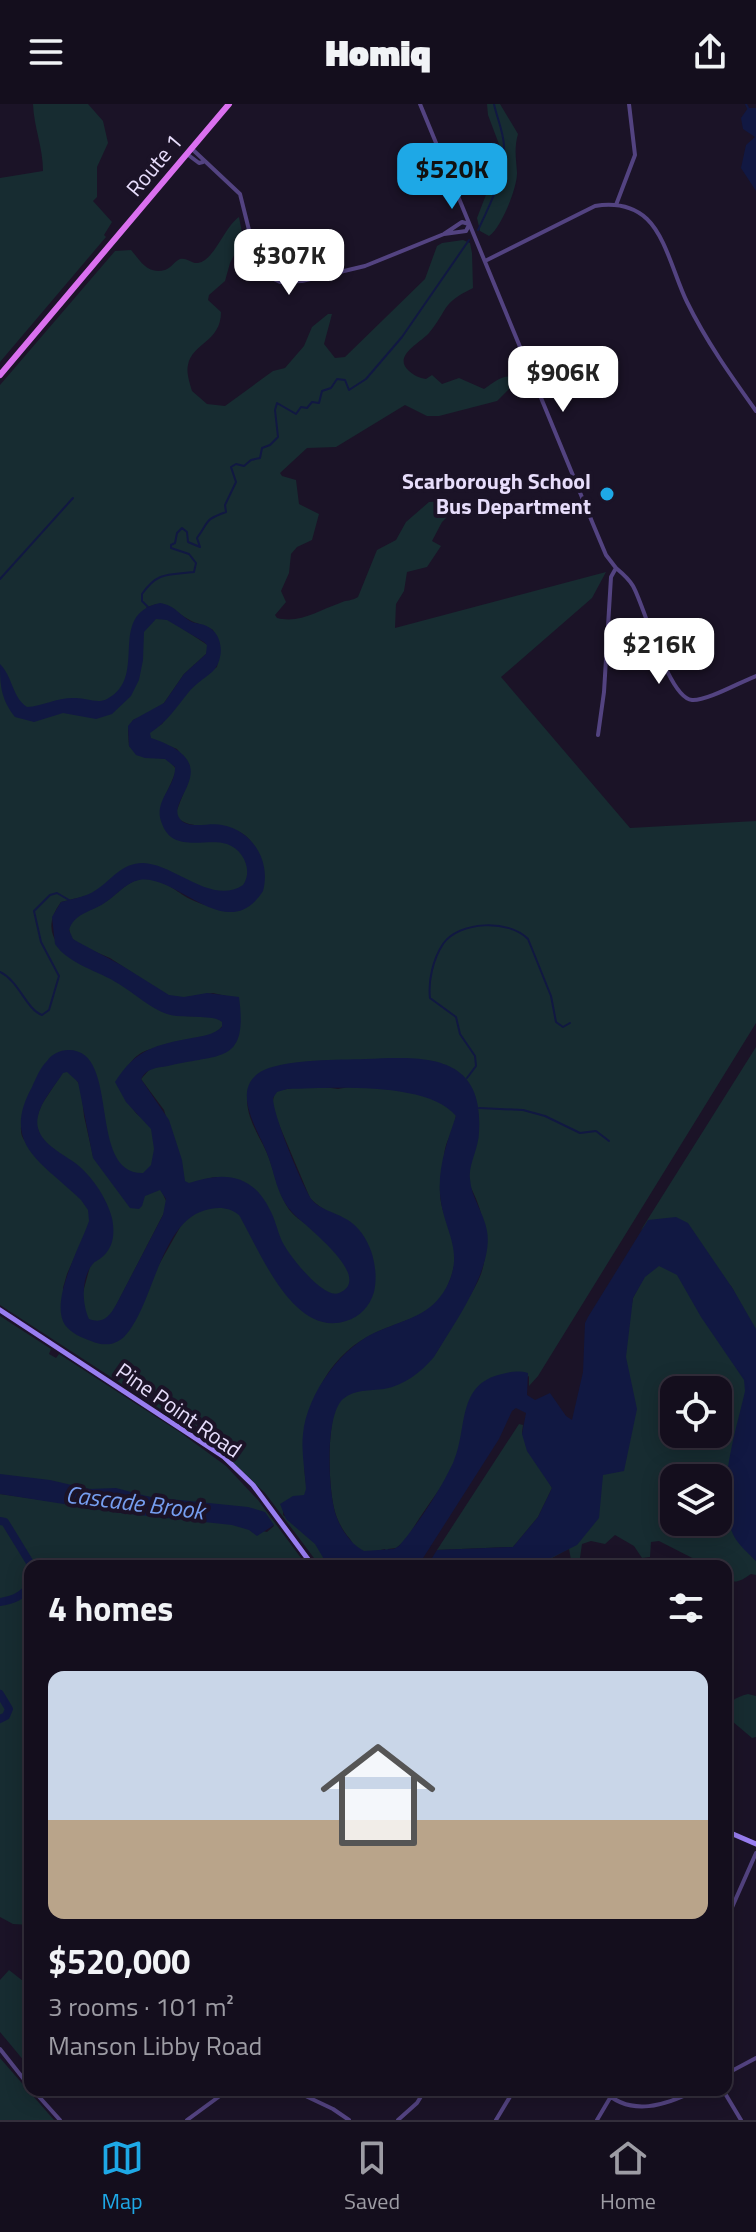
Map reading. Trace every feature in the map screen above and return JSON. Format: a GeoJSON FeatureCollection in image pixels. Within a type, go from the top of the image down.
{"type":"FeatureCollection","features":[{"type":"Feature","properties":{"kind":"main road","name":"Route 1"},"geometry":{"type":"LineString","coordinates":[[0,375],[229,104]]}},
{"type":"Feature","properties":{"kind":"main road","name":"Pine Point Road"},"geometry":{"type":"LineString","coordinates":[[0,1310],[216,1451],[253,1485],[309,1560]]}},
{"type":"Feature","properties":{"kind":"main road"},"geometry":{"type":"LineString","coordinates":[[732,1834],[756,1844]]}},
{"type":"Feature","properties":{"kind":"street"},"geometry":{"type":"LineString","coordinates":[[420,104],[603,549],[635,589],[673,683],[683,697],[693,700],[756,676]]}},
{"type":"Feature","properties":{"kind":"street"},"geometry":{"type":"LineString","coordinates":[[616,205],[635,155],[629,104]]}},
{"type":"Feature","properties":{"kind":"street"},"geometry":{"type":"LineString","coordinates":[[189,151],[199,163],[203,162],[240,194],[257,262],[266,275],[280,282],[296,283],[357,269],[444,234],[462,222],[469,224]]}},
{"type":"Feature","properties":{"kind":"street"},"geometry":{"type":"LineString","coordinates":[[485,261],[590,208],[616,205],[638,213],[654,227],[700,326],[756,411]]}},
{"type":"Feature","properties":{"kind":"street"},"geometry":{"type":"LineString","coordinates":[[444,234],[466,231],[469,224]]}},
{"type":"Feature","properties":{"kind":"street"},"geometry":{"type":"LineString","coordinates":[[598,735],[604,692],[611,577],[616,568]]}},
{"type":"Feature","properties":{"kind":"street"},"geometry":{"type":"LineString","coordinates":[[732,1907],[756,1853]]}},
{"type":"Feature","properties":{"kind":"street"},"geometry":{"type":"LineString","coordinates":[[0,2049],[24,2079]]}},
{"type":"Feature","properties":{"kind":"street"},"geometry":{"type":"LineString","coordinates":[[732,2071],[756,2058]]}},
{"type":"Feature","properties":{"kind":"street"},"geometry":{"type":"LineString","coordinates":[[38,2096],[60,2120]]}},
{"type":"Feature","properties":{"kind":"street"},"geometry":{"type":"LineString","coordinates":[[187,2120],[220,2096]]}},
{"type":"Feature","properties":{"kind":"street"},"geometry":{"type":"LineString","coordinates":[[306,2096],[349,2120]]}},
{"type":"Feature","properties":{"kind":"street"},"geometry":{"type":"LineString","coordinates":[[398,2120],[421,2096]]}},
{"type":"Feature","properties":{"kind":"street"},"geometry":{"type":"LineString","coordinates":[[496,2120],[510,2096]]}},
{"type":"Feature","properties":{"kind":"street"},"geometry":{"type":"LineString","coordinates":[[597,2120],[610,2097],[635,2106],[651,2107],[684,2096]]}},
{"type":"Feature","properties":{"kind":"street"},"geometry":{"type":"LineString","coordinates":[[727,2096],[741,2120]]}},
{"type":"Feature","properties":{"kind":"green space"},"geometry":{"type":"Polygon","coordinates":[[[33,104],[88,104],[103,121],[108,143],[97,167],[97,197],[93,201],[112,222],[104,235],[106,237],[0,362],[0,178],[43,171],[33,104]]]}},
{"type":"Feature","properties":{"kind":"green space"},"geometry":{"type":"Polygon","coordinates":[[[487,104],[500,104],[518,134],[515,187],[508,207],[489,236],[480,231],[477,218],[494,174],[494,162],[500,147],[487,104]]]}},
{"type":"Feature","properties":{"kind":"green space"},"geometry":{"type":"Polygon","coordinates":[[[239,217],[243,238],[225,281],[209,295],[208,300],[221,312],[220,322],[188,365],[192,391],[207,404],[225,406],[273,371],[285,368],[304,346],[312,327],[328,314],[332,314],[324,344],[335,358],[345,357],[425,279],[437,246],[463,240],[470,243],[473,288],[450,303],[429,333],[405,355],[405,365],[417,376],[426,379],[432,375],[442,384],[459,378],[484,389],[505,377],[518,380],[497,401],[439,416],[427,416],[405,405],[336,447],[307,448],[280,473],[296,480],[299,504],[319,514],[312,540],[297,547],[291,554],[289,573],[281,591],[286,602],[275,615],[277,618],[302,618],[358,597],[377,550],[396,540],[406,522],[429,502],[444,501],[454,510],[442,522],[432,541],[441,546],[427,567],[407,572],[404,591],[396,604],[395,628],[606,572],[592,598],[501,677],[630,828],[756,821],[756,1023],[538,1376],[529,1386],[529,1376],[520,1382],[516,1378],[519,1372],[495,1381],[480,1391],[472,1402],[462,1448],[454,1466],[407,1539],[396,1548],[388,1549],[387,1554],[385,1549],[362,1552],[341,1526],[333,1501],[330,1437],[335,1409],[340,1399],[353,1389],[395,1383],[426,1364],[439,1349],[446,1331],[478,1281],[484,1262],[485,1236],[476,1198],[464,1176],[477,1140],[479,1121],[476,1103],[467,1085],[453,1074],[436,1066],[416,1063],[337,1067],[334,1065],[336,1061],[289,1064],[260,1074],[251,1084],[247,1098],[250,1117],[287,1207],[350,1257],[352,1270],[349,1285],[345,1293],[335,1299],[309,1281],[276,1239],[261,1205],[241,1185],[225,1177],[186,1187],[180,1183],[177,1155],[164,1110],[141,1079],[150,1069],[185,1058],[205,1058],[229,1047],[239,1033],[239,999],[213,993],[181,998],[166,995],[110,958],[79,945],[71,938],[68,924],[140,879],[160,882],[201,904],[222,908],[250,900],[264,882],[259,856],[250,840],[238,831],[184,822],[175,815],[189,779],[190,766],[177,749],[148,738],[146,733],[162,724],[190,685],[217,667],[220,646],[213,630],[191,621],[169,606],[159,604],[146,608],[209,646],[206,654],[184,674],[164,703],[155,711],[133,720],[128,730],[129,746],[142,756],[168,759],[176,769],[161,810],[166,829],[177,837],[191,841],[230,843],[245,857],[251,877],[244,890],[221,894],[161,868],[133,866],[96,892],[61,902],[53,918],[52,932],[57,943],[67,952],[118,980],[163,1011],[177,1015],[225,1018],[214,1034],[141,1053],[121,1077],[120,1085],[129,1103],[154,1129],[156,1157],[153,1177],[149,1181],[124,1169],[111,1158],[100,1088],[91,1068],[75,1051],[63,1051],[55,1056],[39,1076],[23,1116],[22,1136],[40,1158],[83,1198],[91,1214],[63,1288],[63,1318],[71,1329],[102,1344],[112,1343],[128,1328],[144,1291],[187,1215],[223,1204],[238,1209],[274,1274],[286,1291],[312,1316],[325,1322],[343,1320],[364,1306],[373,1286],[367,1250],[350,1226],[310,1198],[275,1115],[272,1105],[275,1091],[310,1085],[338,1089],[399,1088],[435,1098],[455,1110],[456,1119],[445,1149],[440,1185],[443,1212],[455,1254],[448,1285],[434,1305],[424,1312],[369,1336],[350,1349],[334,1365],[313,1404],[304,1449],[308,1494],[290,1501],[283,1515],[303,1530],[312,1532],[326,1560],[315,1560],[265,1493],[214,1444],[0,1305],[0,385],[115,251],[131,250],[145,266],[159,271],[180,259],[198,263],[209,256],[239,217]]]}},
{"type":"Feature","properties":{"kind":"green space"},"geometry":{"type":"Polygon","coordinates":[[[756,1047],[756,1332],[731,1286],[647,1224],[641,1230],[756,1047]]]}},
{"type":"Feature","properties":{"kind":"green space"},"geometry":{"type":"Polygon","coordinates":[[[70,1070],[81,1087],[93,1156],[161,1190],[168,1205],[106,1325],[86,1319],[82,1296],[91,1263],[105,1253],[71,1163],[42,1140],[35,1121],[63,1072],[70,1070]]]}},
{"type":"Feature","properties":{"kind":"green space"},"geometry":{"type":"Polygon","coordinates":[[[658,1263],[677,1274],[684,1283],[746,1379],[738,1541],[756,1561],[756,1575],[732,1582],[732,1560],[696,1560],[659,1541],[651,1542],[650,1557],[642,1558],[634,1546],[615,1535],[605,1544],[591,1541],[582,1544],[579,1560],[571,1560],[569,1549],[548,1560],[533,1560],[600,1476],[625,1379],[626,1333],[633,1298],[646,1273],[658,1263]]]}},
{"type":"Feature","properties":{"kind":"green space"},"geometry":{"type":"Polygon","coordinates":[[[0,1316],[51,1349],[49,1354],[56,1358],[59,1354],[226,1466],[258,1500],[303,1560],[24,1560],[24,1925],[13,1924],[0,1917],[0,1494],[155,1516],[209,1519],[267,1532],[274,1526],[264,1514],[252,1509],[0,1477],[0,1316]]]}},
{"type":"Feature","properties":{"kind":"green space"},"geometry":{"type":"Polygon","coordinates":[[[519,1424],[523,1425],[522,1433],[552,1488],[538,1517],[513,1547],[437,1550],[519,1424]]]}},
{"type":"Feature","properties":{"kind":"green space"},"geometry":{"type":"Polygon","coordinates":[[[748,1694],[756,1696],[756,1737],[752,1738],[732,1721],[732,1701],[748,1694]]]}},
{"type":"Feature","properties":{"kind":"green space"},"geometry":{"type":"Polygon","coordinates":[[[9,1970],[24,1980],[24,2061],[0,2032],[0,1980],[9,1970]]]}},
{"type":"Feature","properties":{"kind":"green space"},"geometry":{"type":"Polygon","coordinates":[[[0,2058],[24,2086],[24,2096],[33,2096],[54,2120],[0,2120],[0,2058]]]}},
{"type":"Feature","properties":{"kind":"water"},"geometry":{"type":"Polygon","coordinates":[[[748,108],[756,108],[756,191],[741,168],[746,145],[755,137],[743,129],[741,118],[748,108]]]}},
{"type":"Feature","properties":{"kind":"water"},"geometry":{"type":"Polygon","coordinates":[[[160,603],[174,608],[192,622],[208,627],[218,637],[221,649],[216,667],[150,733],[151,738],[174,748],[187,759],[191,770],[177,811],[180,819],[188,824],[217,824],[233,828],[251,841],[264,869],[263,891],[249,906],[234,912],[202,904],[154,881],[139,880],[79,917],[69,930],[73,939],[169,995],[184,997],[207,993],[239,997],[239,1035],[227,1052],[152,1069],[141,1079],[169,1120],[182,1160],[185,1181],[226,1177],[246,1182],[263,1198],[281,1239],[297,1264],[324,1289],[339,1293],[348,1285],[349,1275],[343,1263],[291,1211],[279,1192],[249,1111],[248,1088],[253,1078],[274,1066],[300,1062],[388,1058],[429,1060],[447,1065],[461,1074],[472,1087],[478,1106],[479,1138],[470,1179],[487,1231],[488,1246],[484,1262],[461,1313],[429,1363],[399,1385],[357,1392],[343,1399],[337,1408],[330,1438],[331,1493],[337,1518],[345,1533],[364,1551],[399,1546],[448,1474],[458,1451],[469,1400],[475,1389],[485,1381],[509,1372],[528,1373],[527,1395],[535,1400],[550,1393],[572,1420],[583,1372],[585,1323],[588,1317],[648,1220],[676,1217],[688,1223],[756,1329],[756,1561],[735,1538],[732,1530],[732,1464],[728,1464],[745,1391],[744,1380],[677,1275],[659,1266],[645,1277],[633,1298],[626,1357],[637,1409],[624,1471],[603,1475],[599,1518],[577,1545],[547,1560],[431,1560],[437,1550],[513,1547],[538,1517],[552,1488],[527,1451],[522,1434],[526,1413],[516,1408],[422,1560],[324,1560],[315,1544],[286,1519],[280,1504],[293,1496],[304,1495],[306,1489],[302,1448],[306,1418],[329,1372],[353,1346],[367,1337],[426,1310],[440,1297],[452,1275],[454,1251],[442,1207],[440,1174],[456,1116],[424,1097],[377,1089],[328,1088],[287,1089],[277,1092],[273,1098],[289,1150],[312,1200],[353,1224],[371,1250],[375,1271],[374,1292],[367,1306],[356,1317],[327,1323],[310,1317],[280,1288],[239,1215],[229,1209],[218,1208],[193,1216],[179,1228],[135,1323],[124,1337],[108,1344],[95,1343],[77,1335],[65,1325],[61,1315],[63,1288],[89,1221],[88,1210],[40,1163],[23,1138],[23,1107],[38,1073],[59,1052],[68,1050],[84,1055],[94,1069],[115,1154],[126,1168],[143,1173],[151,1165],[154,1149],[151,1129],[126,1102],[115,1082],[139,1055],[167,1043],[204,1036],[222,1027],[222,1022],[212,1018],[167,1014],[111,979],[76,962],[55,944],[52,917],[61,902],[92,892],[135,864],[155,865],[219,891],[243,885],[247,874],[242,856],[233,847],[219,842],[181,841],[166,831],[161,821],[160,807],[175,767],[165,759],[136,755],[129,746],[128,726],[164,703],[184,674],[206,654],[207,645],[204,642],[167,620],[156,619],[144,632],[139,680],[131,696],[112,714],[96,719],[63,713],[34,722],[15,717],[7,704],[2,692],[0,664],[18,698],[27,707],[69,698],[107,699],[119,689],[126,676],[130,633],[135,620],[144,610],[160,603]],[[67,1072],[63,1073],[42,1105],[37,1125],[44,1140],[90,1177],[112,1218],[111,1245],[92,1265],[84,1284],[89,1319],[102,1320],[116,1305],[163,1215],[166,1199],[160,1190],[145,1196],[139,1209],[130,1208],[93,1158],[78,1082],[67,1072]]]}},
{"type":"Feature","properties":{"kind":"water"},"geometry":{"type":"Polygon","coordinates":[[[0,1474],[89,1489],[116,1488],[150,1497],[248,1507],[265,1512],[274,1525],[257,1536],[232,1525],[121,1513],[0,1494],[0,1474]]]}},
{"type":"Feature","properties":{"kind":"waterway"},"geometry":{"type":"LineString","coordinates":[[478,230],[496,190],[504,158],[503,136],[494,104]]}},
{"type":"Feature","properties":{"kind":"waterway"},"geometry":{"type":"LineString","coordinates":[[746,104],[748,108]]}},
{"type":"Feature","properties":{"kind":"waterway"},"geometry":{"type":"LineString","coordinates":[[148,607],[142,601],[142,594],[153,581],[194,572],[196,563],[189,554],[171,548],[171,545],[182,528],[187,532],[188,542],[200,547],[197,538],[206,524],[226,512],[225,505],[236,482],[231,467],[236,464],[244,466],[260,458],[262,448],[278,437],[277,403],[296,414],[301,407],[307,408],[312,402],[319,403],[322,391],[331,388],[337,379],[345,380],[349,390],[366,379],[402,337],[469,240]]}},
{"type":"Feature","properties":{"kind":"waterway"},"geometry":{"type":"LineString","coordinates":[[0,579],[73,498]]}},
{"type":"Feature","properties":{"kind":"waterway"},"geometry":{"type":"LineString","coordinates":[[0,972],[7,976],[36,1012],[42,1015],[49,1010],[59,976],[41,942],[34,911],[50,895],[57,893],[69,900]]}},
{"type":"Feature","properties":{"kind":"waterway"},"geometry":{"type":"LineString","coordinates":[[467,1078],[476,1066],[475,1056],[460,1034],[456,1017],[430,998],[436,956],[450,936],[484,925],[509,928],[520,933],[528,939],[551,996],[556,1022],[563,1027],[570,1023]]}},
{"type":"Feature","properties":{"kind":"waterway"},"geometry":{"type":"LineString","coordinates":[[479,1108],[523,1110],[545,1116],[580,1133],[596,1131],[609,1141]]}},
{"type":"Feature","properties":{"kind":"waterway","name":"Cascade Brook"},"geometry":{"type":"LineString","coordinates":[[0,1521],[5,1522],[28,1560]]}},
{"type":"Feature","properties":{"kind":"waterway","name":"Cascade Brook"},"geometry":{"type":"LineString","coordinates":[[0,1602],[24,1592]]}},
{"type":"Feature","properties":{"kind":"waterway","name":"Cascade Brook"},"geometry":{"type":"LineString","coordinates":[[0,1694],[9,1709],[6,1716],[0,1719]]}},
{"type":"Feature","properties":{"kind":"place","name":"Scarborough School Bus Department"},"geometry":{"type":"Point","coordinates":[607,494]}}]}
